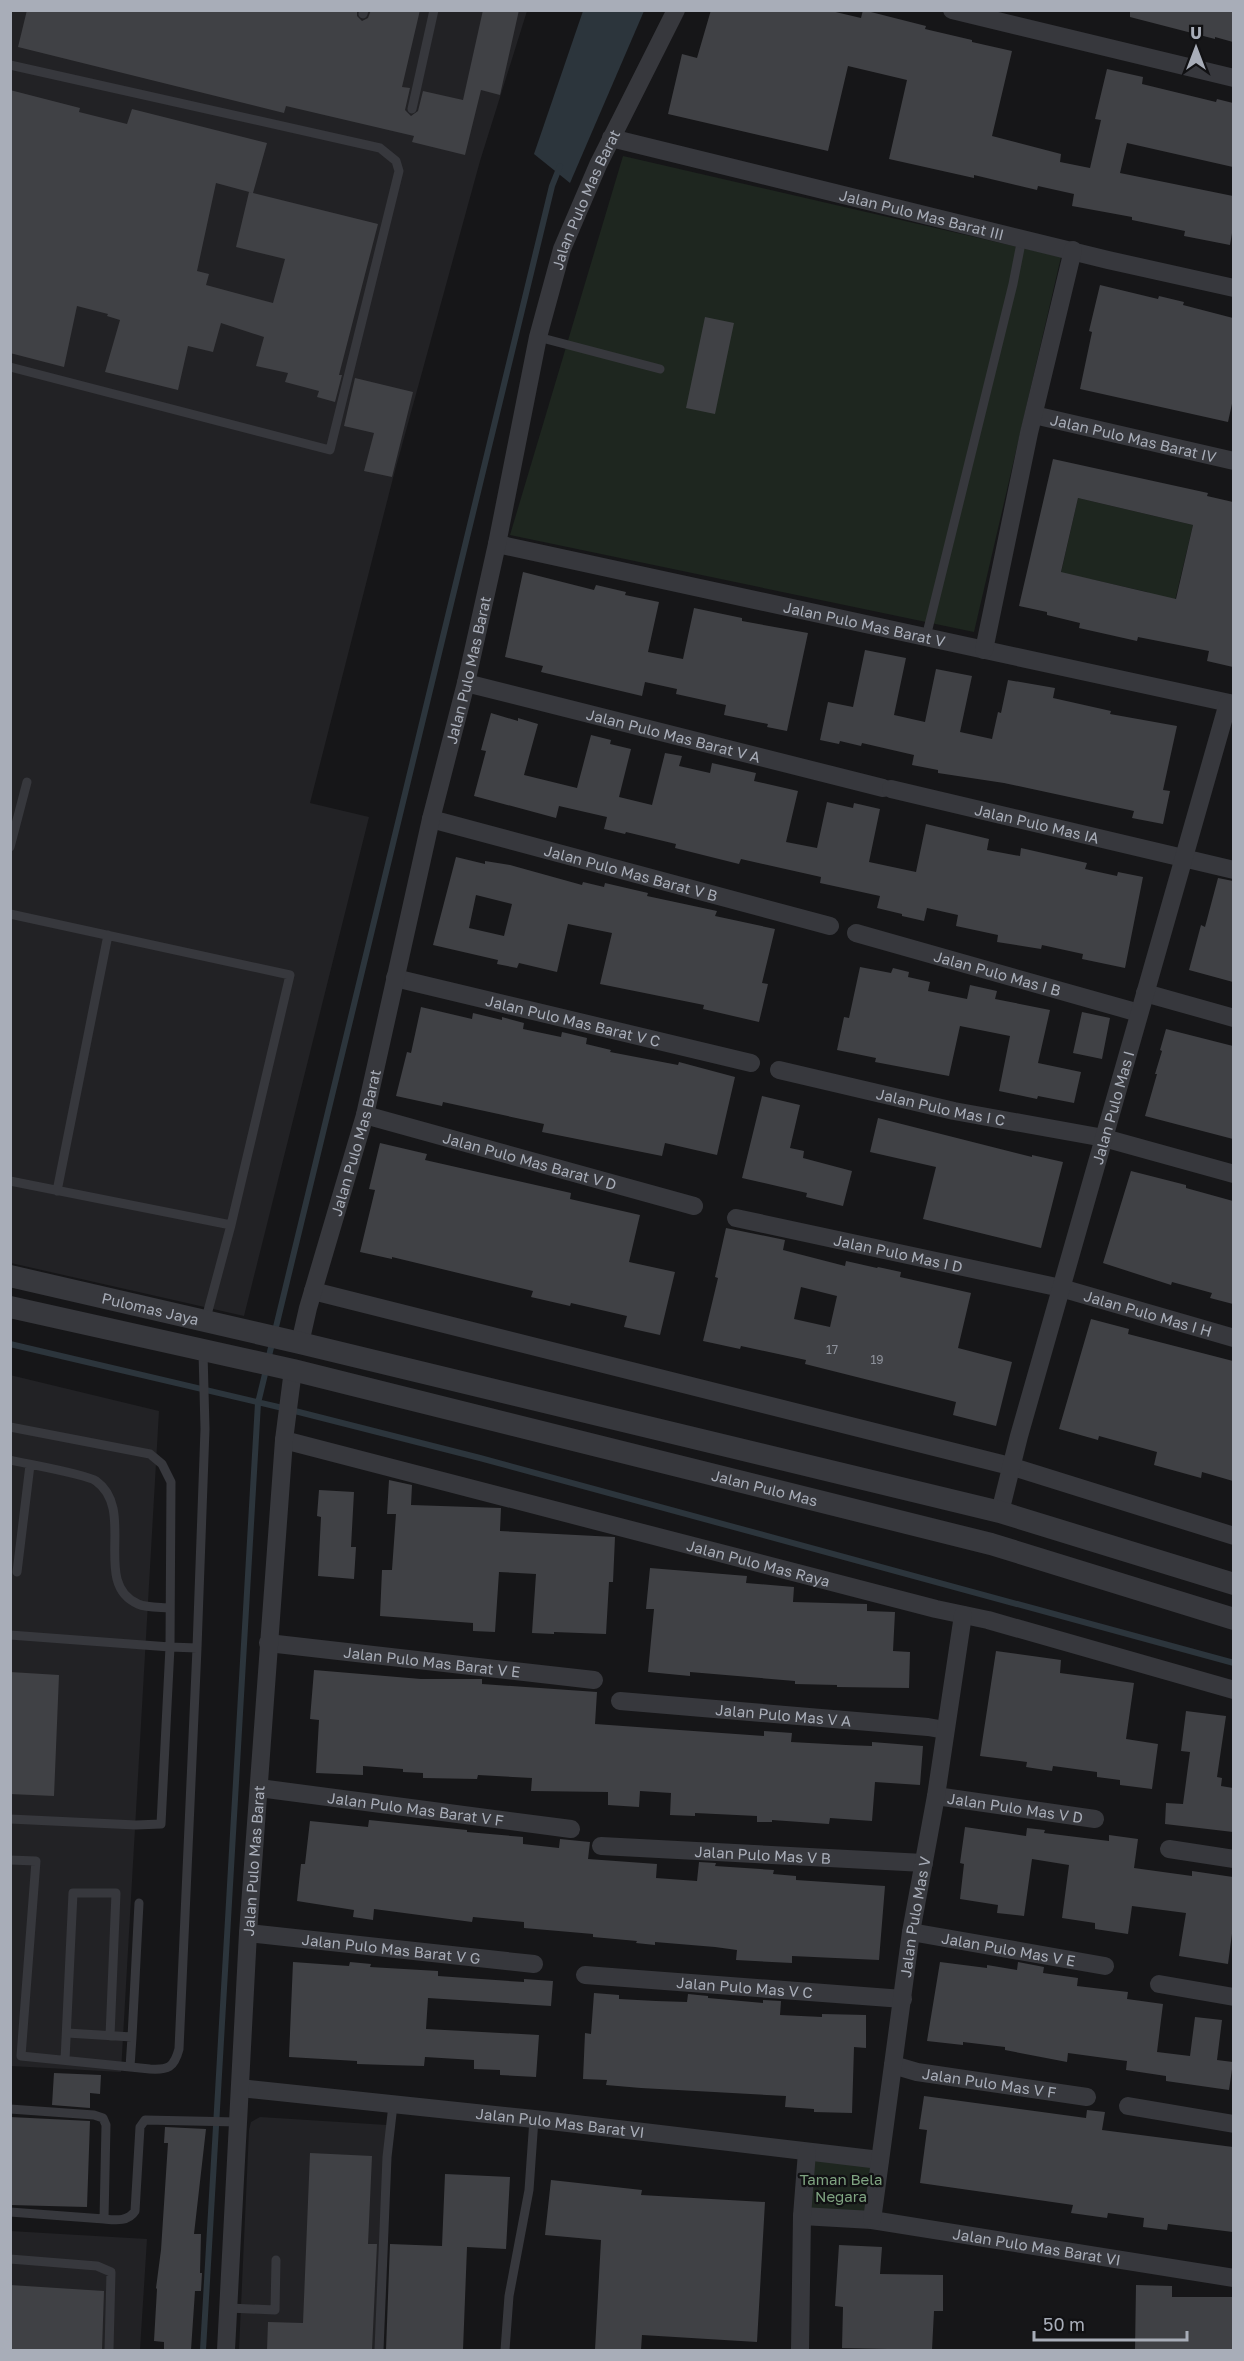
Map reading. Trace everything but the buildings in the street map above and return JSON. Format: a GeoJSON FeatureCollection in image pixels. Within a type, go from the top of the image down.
{"type":"FeatureCollection","features":[{"type":"Feature","properties":{"kind":"street","name":"Jalan Pulo Mas Barat"},"geometry":{"type":"LineString","coordinates":[[298,1339],[364,1115],[431,819],[466,683],[497,544],[538,336],[562,249],[611,138],[676,10]]}},
{"type":"Feature","properties":{"kind":"street"},"geometry":{"type":"LineString","coordinates":[[952,10],[1233,78]]}},
{"type":"Feature","properties":{"kind":"street","name":"Jalan Pulo Mas Barat III"},"geometry":{"type":"LineString","coordinates":[[611,138],[1233,288]]}},
{"type":"Feature","properties":{"kind":"street"},"geometry":{"type":"LineString","coordinates":[[984,650],[1034,415],[1073,250]]}},
{"type":"Feature","properties":{"kind":"street","name":"Jalan Pulo Mas Barat IV"},"geometry":{"type":"LineString","coordinates":[[1034,415],[1233,461]]}},
{"type":"Feature","properties":{"kind":"street","name":"Jalan Pulo Mas Barat V"},"geometry":{"type":"LineString","coordinates":[[497,544],[1231,703]]}},
{"type":"Feature","properties":{"kind":"street","name":"Jalan Pulo Mas Barat V A"},"geometry":{"type":"LineString","coordinates":[[466,683],[887,788]]}},
{"type":"Feature","properties":{"kind":"street","name":"Jalan Pulo Mas I"},"geometry":{"type":"LineString","coordinates":[[1001,1509],[1010,1469],[1139,1013],[1231,703]]}},
{"type":"Feature","properties":{"kind":"street","name":"Jalan Pulo Mas IA"},"geometry":{"type":"LineString","coordinates":[[887,788],[1233,870]]}},
{"type":"Feature","properties":{"kind":"street","name":"Jalan Pulo Mas Barat V B"},"geometry":{"type":"LineString","coordinates":[[431,819],[830,926]]}},
{"type":"Feature","properties":{"kind":"street","name":"Jalan Pulo Mas I B"},"geometry":{"type":"LineString","coordinates":[[856,933],[1139,1013]]}},
{"type":"Feature","properties":{"kind":"street","name":"Jalan Pulo Mas Barat V C"},"geometry":{"type":"LineString","coordinates":[[395,978],[671,1042],[751,1063]]}},
{"type":"Feature","properties":{"kind":"street"},"geometry":{"type":"LineString","coordinates":[[1145,993],[1233,1018]]}},
{"type":"Feature","properties":{"kind":"street","name":"Jalan Pulo Mas I C"},"geometry":{"type":"LineString","coordinates":[[779,1070],[954,1111],[1104,1138],[1233,1174]]}},
{"type":"Feature","properties":{"kind":"street","name":"Jalan Pulo Mas Barat V D"},"geometry":{"type":"LineString","coordinates":[[364,1115],[694,1206]]}},
{"type":"Feature","properties":{"kind":"street","name":"Jalan Pulo Mas I D"},"geometry":{"type":"LineString","coordinates":[[736,1218],[1061,1288]]}},
{"type":"Feature","properties":{"kind":"street","name":"Pulomas Jaya"},"geometry":{"type":"LineString","coordinates":[[10,1276],[246,1332],[298,1339]]}},
{"type":"Feature","properties":{"kind":"street","name":"Jalan Pulo Mas I H"},"geometry":{"type":"LineString","coordinates":[[1061,1288],[1233,1338]]}},
{"type":"Feature","properties":{"kind":"street"},"geometry":{"type":"LineString","coordinates":[[311,1299],[1010,1469],[1233,1536]]}},
{"type":"Feature","properties":{"kind":"street","name":"Pulomas Jaya"},"geometry":{"type":"LineString","coordinates":[[10,1307],[242,1359],[291,1373]]}},
{"type":"Feature","properties":{"kind":"street"},"geometry":{"type":"LineString","coordinates":[[298,1339],[1001,1509],[1233,1584]]}},
{"type":"Feature","properties":{"kind":"street","name":"Jalan Pulo Mas Barat"},"geometry":{"type":"LineString","coordinates":[[226,2350],[229,2308],[231,2121],[240,2088],[268,1643],[291,1373]]}},
{"type":"Feature","properties":{"kind":"street","name":"Jalan Pulo Mas"},"geometry":{"type":"LineString","coordinates":[[291,1373],[991,1544],[1233,1619]]}},
{"type":"Feature","properties":{"kind":"street","name":"Jalan Pulo Mas Raya"},"geometry":{"type":"LineString","coordinates":[[285,1432],[1233,1690]]}},
{"type":"Feature","properties":{"kind":"street","name":"Jalan Pulo Mas V"},"geometry":{"type":"LineString","coordinates":[[872,2220],[911,1932],[936,1796],[963,1615]]}},
{"type":"Feature","properties":{"kind":"street","name":"Jalan Pulo Mas Barat V E"},"geometry":{"type":"LineString","coordinates":[[268,1643],[594,1680]]}},
{"type":"Feature","properties":{"kind":"street","name":"Jalan Pulo Mas V A"},"geometry":{"type":"LineString","coordinates":[[620,1701],[945,1730]]}},
{"type":"Feature","properties":{"kind":"street","name":"Jalan Pulo Mas Barat V F"},"geometry":{"type":"LineString","coordinates":[[259,1788],[571,1828]]}},
{"type":"Feature","properties":{"kind":"street","name":"Jalan Pulo Mas V D"},"geometry":{"type":"LineString","coordinates":[[936,1796],[1095,1819]]}},
{"type":"Feature","properties":{"kind":"street","name":"Jalan Pulo Mas V B"},"geometry":{"type":"LineString","coordinates":[[601,1846],[924,1863]]}},
{"type":"Feature","properties":{"kind":"street"},"geometry":{"type":"LineString","coordinates":[[1169,1849],[1233,1859]]}},
{"type":"Feature","properties":{"kind":"street","name":"Jalan Pulo Mas V E"},"geometry":{"type":"LineString","coordinates":[[911,1932],[1105,1966]]}},
{"type":"Feature","properties":{"kind":"street","name":"Jalan Pulo Mas Barat V G"},"geometry":{"type":"LineString","coordinates":[[248,1933],[534,1964]]}},
{"type":"Feature","properties":{"kind":"street","name":"Jalan Pulo Mas V C"},"geometry":{"type":"LineString","coordinates":[[585,1975],[903,1998]]}},
{"type":"Feature","properties":{"kind":"street"},"geometry":{"type":"LineString","coordinates":[[1159,1984],[1233,1997]]}},
{"type":"Feature","properties":{"kind":"street","name":"Jalan Pulo Mas V F"},"geometry":{"type":"LineString","coordinates":[[893,2065],[917,2072],[1087,2097]]}},
{"type":"Feature","properties":{"kind":"street","name":"Jalan Pulo Mas Barat VI"},"geometry":{"type":"LineString","coordinates":[[240,2088],[534,2119],[880,2160]]}},
{"type":"Feature","properties":{"kind":"street"},"geometry":{"type":"LineString","coordinates":[[1128,2106],[1233,2124]]}},
{"type":"Feature","properties":{"kind":"street"},"geometry":{"type":"LineString","coordinates":[[800,2350],[802,2216],[807,2152]]}},
{"type":"Feature","properties":{"kind":"street","name":"Jalan Pulo Mas Barat VI"},"geometry":{"type":"LineString","coordinates":[[802,2216],[872,2220],[1233,2278]]}},
{"type":"Feature","properties":{"kind":"lane"},"geometry":{"type":"LineString","coordinates":[[412,109],[434,10]]}},
{"type":"Feature","properties":{"kind":"lane"},"geometry":{"type":"LineString","coordinates":[[10,65],[380,148],[396,161],[399,171],[330,450],[10,367]]}},
{"type":"Feature","properties":{"kind":"lane"},"geometry":{"type":"LineString","coordinates":[[926,637],[1013,284],[1022,238]]}},
{"type":"Feature","properties":{"kind":"lane"},"geometry":{"type":"LineString","coordinates":[[538,336],[660,369]]}},
{"type":"Feature","properties":{"kind":"lane"},"geometry":{"type":"LineString","coordinates":[[10,847],[27,783]]}},
{"type":"Feature","properties":{"kind":"lane"},"geometry":{"type":"LineString","coordinates":[[10,914],[290,975],[231,1225],[205,1322]]}},
{"type":"Feature","properties":{"kind":"lane"},"geometry":{"type":"LineString","coordinates":[[57,1191],[108,935]]}},
{"type":"Feature","properties":{"kind":"lane"},"geometry":{"type":"LineString","coordinates":[[10,1181],[231,1225]]}},
{"type":"Feature","properties":{"kind":"lane"},"geometry":{"type":"LineString","coordinates":[[10,2055],[162,2069],[176,2061],[179,2049],[197,1648],[205,1412],[203,1350]]}},
{"type":"Feature","properties":{"kind":"lane"},"geometry":{"type":"LineString","coordinates":[[10,1427],[150,1454],[162,1464],[171,1482],[170,1647],[161,1824],[136,1826],[10,1819]]}},
{"type":"Feature","properties":{"kind":"lane"},"geometry":{"type":"LineString","coordinates":[[10,1460],[94,1480],[108,1493],[114,1510],[116,1578],[125,1594],[139,1604],[170,1608]]}},
{"type":"Feature","properties":{"kind":"lane"},"geometry":{"type":"LineString","coordinates":[[17,1572],[30,1465]]}},
{"type":"Feature","properties":{"kind":"lane"},"geometry":{"type":"LineString","coordinates":[[10,1635],[197,1648]]}},
{"type":"Feature","properties":{"kind":"lane"},"geometry":{"type":"LineString","coordinates":[[10,1860],[36,1861],[21,2056]]}},
{"type":"Feature","properties":{"kind":"lane"},"geometry":{"type":"LineString","coordinates":[[65,2061],[73,1893],[116,1893],[110,2036]]}},
{"type":"Feature","properties":{"kind":"lane"},"geometry":{"type":"LineString","coordinates":[[130,2067],[140,1903]]}},
{"type":"Feature","properties":{"kind":"lane"},"geometry":{"type":"LineString","coordinates":[[67,2033],[132,2037]]}},
{"type":"Feature","properties":{"kind":"lane"},"geometry":{"type":"LineString","coordinates":[[380,2350],[387,2157],[393,2104]]}},
{"type":"Feature","properties":{"kind":"lane"},"geometry":{"type":"LineString","coordinates":[[10,2109],[94,2115],[102,2118],[106,2125],[104,2219]]}},
{"type":"Feature","properties":{"kind":"lane"},"geometry":{"type":"LineString","coordinates":[[10,2212],[104,2219],[128,2218],[135,2211],[141,2123],[149,2119],[231,2121]]}},
{"type":"Feature","properties":{"kind":"lane"},"geometry":{"type":"LineString","coordinates":[[505,2350],[508,2296],[529,2190],[534,2119]]}},
{"type":"Feature","properties":{"kind":"lane"},"geometry":{"type":"LineString","coordinates":[[10,2259],[97,2266],[111,2272],[109,2350]]}},
{"type":"Feature","properties":{"kind":"lane"},"geometry":{"type":"LineString","coordinates":[[229,2308],[275,2310],[276,2260]]}},
{"type":"Feature","properties":{"kind":"shaded area"},"geometry":{"type":"Polygon","coordinates":[[[11,11],[527,11],[480,161],[393,478],[310,803],[369,817],[244,1316],[11,1263],[11,11]]]}},
{"type":"Feature","properties":{"kind":"shaded area"},"geometry":{"type":"Polygon","coordinates":[[[583,11],[644,11],[570,183],[534,154],[583,11]]]}},
{"type":"Feature","properties":{"kind":"shaded area"},"geometry":{"type":"Polygon","coordinates":[[[10,1375],[159,1411],[121,2072],[11,2066],[10,1375]]]}},
{"type":"Feature","properties":{"kind":"shaded area"},"geometry":{"type":"Polygon","coordinates":[[[260,2117],[387,2125],[377,2350],[239,2350],[249,2130],[251,2122],[260,2117]]]}},
{"type":"Feature","properties":{"kind":"shaded area"},"geometry":{"type":"Polygon","coordinates":[[[10,2231],[147,2239],[140,2350],[11,2350],[10,2231]]]}},
{"type":"Feature","properties":{"kind":"green space"},"geometry":{"type":"Polygon","coordinates":[[[623,156],[1061,257],[974,632],[510,535],[623,156]]]}},
{"type":"Feature","properties":{"kind":"green space"},"geometry":{"type":"Polygon","coordinates":[[[1078,498],[1193,525],[1172,613],[1147,592],[1090,579],[1058,586],[1078,498]]]}},
{"type":"Feature","properties":{"kind":"green space","name":"Taman Bela Negara"},"geometry":{"type":"Polygon","coordinates":[[[811,2157],[876,2162],[870,2218],[806,2212],[811,2157]]]}},
{"type":"Feature","properties":{"kind":"waterway"},"geometry":{"type":"LineString","coordinates":[[268,1360],[552,186],[560,166]]}},
{"type":"Feature","properties":{"kind":"waterway"},"geometry":{"type":"LineString","coordinates":[[10,1344],[287,1409],[480,1458],[1234,1663]]}},
{"type":"Feature","properties":{"kind":"waterway"},"geometry":{"type":"LineString","coordinates":[[203,2350],[258,1403],[266,1370]]}}]}
